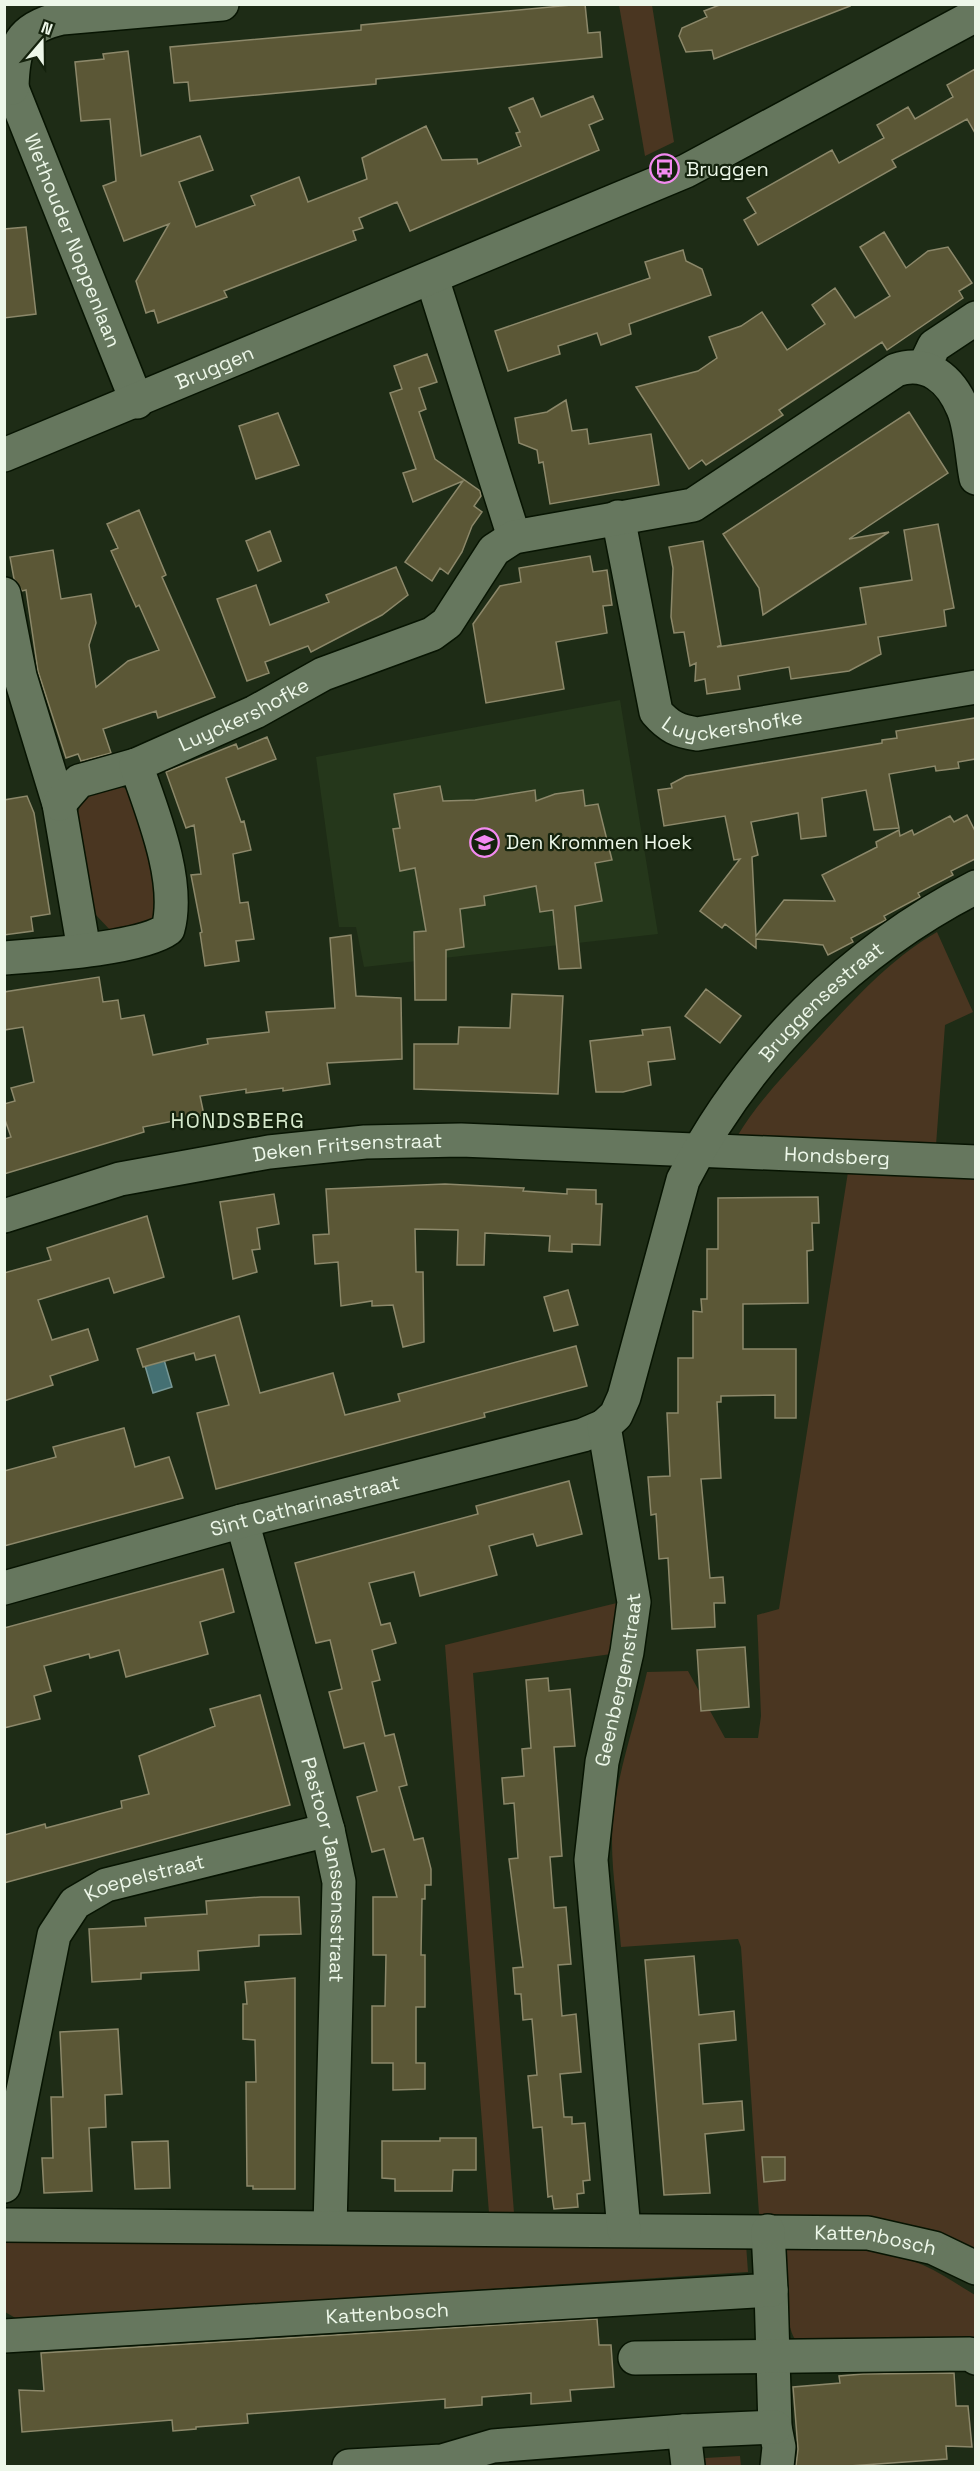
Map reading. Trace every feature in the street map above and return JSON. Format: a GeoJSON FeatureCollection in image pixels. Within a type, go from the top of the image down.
{"type":"FeatureCollection","features":[{"type":"Feature","properties":{"kind":"street"},"geometry":{"type":"LineString","coordinates":[[8,88],[21,38],[38,14],[62,18],[222,4]]}},
{"type":"Feature","properties":{"kind":"street","name":"Bruggen"},"geometry":{"type":"LineString","coordinates":[[4,455],[137,402],[686,171],[975,15]]}},
{"type":"Feature","properties":{"kind":"street","name":"Wethouder Noppenlaan"},"geometry":{"type":"LineString","coordinates":[[8,88],[137,402]]}},
{"type":"Feature","properties":{"kind":"street"},"geometry":{"type":"LineString","coordinates":[[432,278],[514,537]]}},
{"type":"Feature","properties":{"kind":"street"},"geometry":{"type":"LineString","coordinates":[[975,318],[934,346],[924,367],[942,377],[964,410],[975,478]]}},
{"type":"Feature","properties":{"kind":"street","name":"Luyckershofke"},"geometry":{"type":"LineString","coordinates":[[59,804],[79,781],[136,765],[255,712],[323,674],[432,634],[447,623],[494,550],[514,537],[693,505],[896,370],[909,365],[924,367]]}},
{"type":"Feature","properties":{"kind":"street","name":"Luyckershofke"},"geometry":{"type":"LineString","coordinates":[[618,518],[656,712],[667,725],[680,731],[697,734],[975,687]]}},
{"type":"Feature","properties":{"kind":"street"},"geometry":{"type":"LineString","coordinates":[[4,594],[20,676],[59,804],[84,950]]}},
{"type":"Feature","properties":{"kind":"street"},"geometry":{"type":"LineString","coordinates":[[4,958],[84,950],[157,938],[168,929],[172,914],[163,841],[136,765]]}},
{"type":"Feature","properties":{"kind":"street","name":"Bruggensestraat"},"geometry":{"type":"LineString","coordinates":[[698,1150],[741,1086],[820,996],[890,937],[975,887]]}},
{"type":"Feature","properties":{"kind":"street","name":"Deken Fritsenstraat"},"geometry":{"type":"LineString","coordinates":[[4,1216],[120,1179],[269,1152],[365,1142],[461,1140],[698,1150]]}},
{"type":"Feature","properties":{"kind":"street"},"geometry":{"type":"LineString","coordinates":[[604,1426],[616,1415],[624,1397],[683,1180],[698,1150]]}},
{"type":"Feature","properties":{"kind":"street","name":"Hondsberg"},"geometry":{"type":"LineString","coordinates":[[698,1150],[975,1162]]}},
{"type":"Feature","properties":{"kind":"street","name":"Sint Catharinastraat"},"geometry":{"type":"LineString","coordinates":[[4,1588],[242,1521],[583,1435],[604,1426]]}},
{"type":"Feature","properties":{"kind":"street","name":"Geenbergenstraat"},"geometry":{"type":"LineString","coordinates":[[604,1426],[634,1602],[627,1652],[602,1762],[591,1860],[624,2230]]}},
{"type":"Feature","properties":{"kind":"street","name":"Pastoor Janssensstraat"},"geometry":{"type":"LineString","coordinates":[[242,1521],[328,1830],[339,1882],[330,2227]]}},
{"type":"Feature","properties":{"kind":"street","name":"Koepelstraat"},"geometry":{"type":"LineString","coordinates":[[4,2186],[54,1935],[75,1903],[106,1885],[328,1830]]}},
{"type":"Feature","properties":{"kind":"street","name":"Kattenbosch"},"geometry":{"type":"LineString","coordinates":[[4,2224],[768,2230],[868,2233],[934,2248],[975,2268]]}},
{"type":"Feature","properties":{"kind":"street"},"geometry":{"type":"LineString","coordinates":[[768,2230],[775,2356],[775,2427],[779,2447],[777,2466]]}},
{"type":"Feature","properties":{"kind":"street","name":"Kattenbosch"},"geometry":{"type":"LineString","coordinates":[[4,2336],[771,2290]]}},
{"type":"Feature","properties":{"kind":"street"},"geometry":{"type":"LineString","coordinates":[[635,2358],[970,2354],[975,2358]]}},
{"type":"Feature","properties":{"kind":"street"},"geometry":{"type":"LineString","coordinates":[[348,2466],[442,2461],[493,2446],[684,2431],[775,2427]]}},
{"type":"Feature","properties":{"kind":"street"},"geometry":{"type":"LineString","coordinates":[[684,2431],[688,2466]]}},
{"type":"Feature","properties":{"kind":"shaded area"},"geometry":{"type":"Polygon","coordinates":[[[619,5],[652,5],[674,142],[645,156],[619,5]]]}},
{"type":"Feature","properties":{"kind":"shaded area","name":"Den Krommen Hoek"},"geometry":{"type":"Polygon","coordinates":[[[620,700],[658,934],[364,967],[356,927],[339,927],[316,757],[620,700]]]}},
{"type":"Feature","properties":{"kind":"shaded area"},"geometry":{"type":"Polygon","coordinates":[[[117,785],[129,790],[140,803],[161,925],[111,931],[95,914],[77,817],[79,808],[86,797],[101,789],[117,785]]]}},
{"type":"Feature","properties":{"kind":"shaded area"},"geometry":{"type":"Polygon","coordinates":[[[937,932],[973,1012],[945,1025],[936,1145],[738,1135],[772,1089],[855,999],[902,956],[937,932]]]}},
{"type":"Feature","properties":{"kind":"shaded area"},"geometry":{"type":"Polygon","coordinates":[[[848,1172],[975,1179],[975,2260],[872,2219],[759,2214],[741,1947],[738,1939],[621,1947],[613,1867],[613,1819],[623,1763],[647,1672],[688,1671],[725,1738],[758,1738],[761,1716],[757,1615],[779,1609],[848,1172]]]}},
{"type":"Feature","properties":{"kind":"shaded area"},"geometry":{"type":"Polygon","coordinates":[[[625,1601],[626,1652],[473,1673],[514,2213],[489,2213],[445,1645],[625,1601]]]}},
{"type":"Feature","properties":{"kind":"shaded area"},"geometry":{"type":"Polygon","coordinates":[[[4,2241],[746,2244],[748,2272],[19,2320],[5,2312],[4,2241]]]}},
{"type":"Feature","properties":{"kind":"shaded area"},"geometry":{"type":"Polygon","coordinates":[[[782,2245],[872,2251],[889,2254],[930,2268],[975,2295],[975,2342],[800,2346],[794,2338],[787,2313],[782,2245]]]}},
{"type":"Feature","properties":{"kind":"shaded area"},"geometry":{"type":"Polygon","coordinates":[[[740,2456],[741,2466],[706,2466],[705,2458],[740,2456]]]}},
{"type":"Feature","properties":{"kind":"water"},"geometry":{"type":"Polygon","coordinates":[[[160,1346],[172,1387],[153,1393],[141,1352],[160,1346]]]}},
{"type":"Feature","properties":{"kind":"building"},"geometry":{"type":"Polygon","coordinates":[[[585,4],[588,33],[600,32],[602,57],[376,79],[376,84],[190,101],[188,82],[174,83],[170,47],[361,30],[361,25],[585,4]]]}},
{"type":"Feature","properties":{"kind":"building"},"geometry":{"type":"Polygon","coordinates":[[[722,4],[849,4],[850,6],[714,59],[712,50],[686,52],[679,36],[682,28],[707,17],[704,11],[722,4]]]}},
{"type":"Feature","properties":{"kind":"building"},"geometry":{"type":"Polygon","coordinates":[[[128,51],[141,156],[200,136],[213,170],[179,182],[196,227],[255,205],[251,196],[299,177],[308,202],[367,179],[362,158],[426,126],[442,160],[477,159],[478,164],[521,146],[516,133],[520,132],[509,108],[533,98],[541,117],[593,96],[603,119],[589,125],[599,150],[410,231],[397,202],[359,218],[363,228],[353,231],[356,240],[224,291],[227,297],[158,323],[154,310],[146,313],[136,281],[169,224],[124,241],[103,186],[116,181],[110,119],[81,121],[75,62],[104,59],[103,54],[128,51]]]}},
{"type":"Feature","properties":{"kind":"building"},"geometry":{"type":"Polygon","coordinates":[[[975,69],[975,133],[967,119],[892,160],[896,167],[758,245],[744,220],[756,213],[747,198],[832,150],[839,163],[884,138],[877,125],[908,107],[915,119],[953,97],[947,85],[975,69]]]}},
{"type":"Feature","properties":{"kind":"building"},"geometry":{"type":"Polygon","coordinates":[[[26,227],[36,314],[4,318],[4,229],[26,227]]]}},
{"type":"Feature","properties":{"kind":"building"},"geometry":{"type":"Polygon","coordinates":[[[884,232],[906,268],[928,251],[948,247],[972,283],[959,291],[963,298],[887,350],[882,342],[779,410],[783,415],[706,465],[702,460],[689,469],[636,387],[698,371],[717,358],[709,337],[741,326],[762,312],[787,350],[825,324],[812,305],[835,288],[855,318],[890,296],[860,247],[884,232]]]}},
{"type":"Feature","properties":{"kind":"building"},"geometry":{"type":"Polygon","coordinates":[[[683,250],[686,261],[702,269],[711,295],[629,324],[631,334],[601,345],[597,333],[558,346],[560,354],[508,371],[495,331],[650,278],[645,262],[683,250]]]}},
{"type":"Feature","properties":{"kind":"building"},"geometry":{"type":"Polygon","coordinates":[[[427,354],[437,382],[419,388],[426,409],[419,412],[435,459],[480,491],[481,496],[474,506],[482,512],[472,526],[462,552],[448,574],[440,568],[432,581],[405,562],[463,481],[413,502],[403,473],[416,469],[390,393],[402,389],[394,366],[427,354]]]}},
{"type":"Feature","properties":{"kind":"building"},"geometry":{"type":"Polygon","coordinates":[[[566,400],[572,431],[587,429],[589,444],[651,434],[659,485],[550,504],[543,462],[539,463],[537,450],[519,443],[515,418],[547,412],[566,400]]]}},
{"type":"Feature","properties":{"kind":"building"},"geometry":{"type":"Polygon","coordinates":[[[909,412],[948,473],[849,539],[889,532],[763,615],[759,588],[723,534],[909,412]]]}},
{"type":"Feature","properties":{"kind":"building"},"geometry":{"type":"Polygon","coordinates":[[[278,413],[299,465],[256,479],[239,426],[278,413]]]}},
{"type":"Feature","properties":{"kind":"building"},"geometry":{"type":"Polygon","coordinates":[[[139,510],[166,575],[162,577],[215,697],[158,718],[156,711],[103,729],[111,753],[81,761],[78,754],[66,758],[38,671],[26,590],[22,591],[14,579],[10,557],[53,550],[61,599],[91,594],[96,623],[89,645],[96,687],[128,661],[159,650],[139,605],[136,607],[111,551],[118,548],[107,524],[139,510]]]}},
{"type":"Feature","properties":{"kind":"building"},"geometry":{"type":"Polygon","coordinates":[[[938,524],[954,608],[944,610],[946,626],[878,637],[881,654],[849,671],[791,679],[789,667],[738,676],[740,689],[707,694],[705,679],[695,681],[696,663],[690,666],[684,632],[674,633],[671,617],[673,568],[669,547],[703,541],[721,645],[717,647],[866,624],[860,588],[912,580],[904,530],[938,524]]]}},
{"type":"Feature","properties":{"kind":"building"},"geometry":{"type":"Polygon","coordinates":[[[270,531],[281,561],[258,571],[246,541],[270,531]]]}},
{"type":"Feature","properties":{"kind":"building"},"geometry":{"type":"Polygon","coordinates":[[[590,556],[593,572],[607,570],[612,605],[603,606],[607,633],[556,642],[564,689],[486,703],[473,624],[500,586],[521,582],[519,568],[590,556]]]}},
{"type":"Feature","properties":{"kind":"building"},"geometry":{"type":"Polygon","coordinates":[[[396,567],[408,595],[382,615],[311,652],[308,646],[265,662],[269,673],[247,681],[217,599],[256,585],[270,625],[329,602],[326,595],[396,567]]]}},
{"type":"Feature","properties":{"kind":"building"},"geometry":{"type":"Polygon","coordinates":[[[975,718],[975,759],[958,762],[959,768],[936,771],[935,766],[889,774],[899,828],[874,830],[866,790],[822,798],[826,836],[801,839],[798,813],[751,822],[758,855],[752,857],[756,936],[784,900],[835,901],[822,875],[877,847],[876,842],[899,830],[900,836],[912,830],[914,835],[950,816],[954,822],[967,815],[975,831],[975,859],[951,871],[953,875],[918,893],[920,897],[884,916],[886,920],[851,938],[853,942],[828,955],[823,945],[794,942],[756,939],[756,948],[725,924],[722,928],[700,911],[740,859],[734,860],[725,816],[664,826],[658,790],[672,788],[671,784],[686,776],[882,743],[882,740],[897,738],[896,731],[975,718]]]}},
{"type":"Feature","properties":{"kind":"building"},"geometry":{"type":"Polygon","coordinates":[[[267,737],[276,759],[226,778],[241,822],[244,821],[251,850],[233,854],[240,903],[248,902],[254,939],[236,941],[239,961],[205,966],[200,933],[202,932],[191,875],[201,874],[194,825],[186,828],[166,772],[236,744],[238,749],[267,737]]]}},
{"type":"Feature","properties":{"kind":"building"},"geometry":{"type":"Polygon","coordinates":[[[440,786],[443,801],[475,800],[535,790],[536,801],[555,794],[583,790],[585,806],[598,804],[612,860],[595,863],[602,901],[575,906],[581,968],[559,969],[553,910],[540,912],[536,886],[484,896],[485,905],[460,909],[464,947],[446,950],[446,1000],[415,1000],[414,932],[426,931],[415,868],[400,871],[393,829],[400,828],[394,794],[440,786]]]}},
{"type":"Feature","properties":{"kind":"building"},"geometry":{"type":"Polygon","coordinates":[[[27,796],[34,813],[50,914],[31,917],[33,931],[4,935],[4,800],[27,796]]]}},
{"type":"Feature","properties":{"kind":"building"},"geometry":{"type":"Polygon","coordinates":[[[351,935],[356,996],[401,998],[402,1059],[327,1063],[330,1084],[283,1091],[283,1088],[246,1093],[246,1089],[200,1096],[204,1115],[143,1127],[144,1132],[4,1174],[4,1139],[11,1137],[4,1117],[4,1104],[15,1101],[11,1088],[34,1082],[23,1027],[4,1030],[4,992],[99,977],[103,1002],[118,1000],[121,1019],[144,1015],[153,1055],[208,1044],[207,1039],[269,1032],[266,1012],[335,1008],[330,938],[351,935]]]}},
{"type":"Feature","properties":{"kind":"building"},"geometry":{"type":"Polygon","coordinates":[[[706,989],[741,1016],[720,1043],[685,1016],[706,989]]]}},
{"type":"Feature","properties":{"kind":"building"},"geometry":{"type":"Polygon","coordinates":[[[512,994],[563,996],[558,1094],[414,1089],[414,1044],[458,1044],[459,1027],[510,1028],[512,994]]]}},
{"type":"Feature","properties":{"kind":"building"},"geometry":{"type":"Polygon","coordinates":[[[670,1027],[675,1059],[648,1062],[651,1085],[623,1092],[596,1092],[590,1041],[643,1035],[642,1030],[670,1027]]]}},
{"type":"Feature","properties":{"kind":"building"},"geometry":{"type":"Polygon","coordinates":[[[445,1184],[524,1188],[523,1191],[567,1194],[567,1189],[596,1190],[596,1204],[602,1204],[600,1245],[572,1244],[572,1252],[549,1251],[550,1236],[485,1233],[484,1265],[457,1265],[458,1230],[415,1229],[416,1272],[423,1272],[424,1342],[403,1347],[393,1305],[372,1306],[372,1301],[341,1306],[338,1262],[315,1264],[313,1235],[329,1234],[326,1189],[445,1184]]]}},
{"type":"Feature","properties":{"kind":"building"},"geometry":{"type":"Polygon","coordinates":[[[274,1194],[279,1224],[257,1228],[260,1249],[252,1250],[257,1272],[233,1279],[220,1202],[274,1194]]]}},
{"type":"Feature","properties":{"kind":"building"},"geometry":{"type":"Polygon","coordinates":[[[818,1197],[819,1223],[812,1223],[813,1250],[807,1251],[808,1303],[743,1304],[743,1349],[796,1349],[796,1418],[775,1418],[775,1395],[721,1396],[721,1402],[717,1402],[721,1478],[701,1479],[710,1578],[723,1577],[725,1603],[714,1603],[715,1627],[672,1629],[668,1558],[659,1559],[656,1514],[651,1515],[648,1477],[670,1476],[667,1413],[678,1413],[678,1358],[693,1358],[693,1311],[702,1312],[701,1299],[707,1299],[707,1249],[718,1249],[718,1198],[818,1197]]]}},
{"type":"Feature","properties":{"kind":"building"},"geometry":{"type":"Polygon","coordinates":[[[147,1216],[164,1277],[114,1293],[109,1278],[38,1300],[52,1340],[88,1329],[98,1360],[50,1376],[53,1385],[4,1401],[4,1273],[51,1260],[47,1248],[147,1216]]]}},
{"type":"Feature","properties":{"kind":"building"},"geometry":{"type":"Polygon","coordinates":[[[568,1290],[578,1325],[554,1331],[544,1297],[568,1290]]]}},
{"type":"Feature","properties":{"kind":"building"},"geometry":{"type":"Polygon","coordinates":[[[239,1316],[260,1393],[333,1373],[345,1415],[400,1401],[398,1394],[576,1346],[587,1386],[484,1413],[485,1417],[216,1489],[197,1413],[229,1405],[215,1355],[196,1360],[194,1353],[143,1367],[137,1349],[239,1316]]]}},
{"type":"Feature","properties":{"kind":"building"},"geometry":{"type":"Polygon","coordinates":[[[124,1428],[135,1467],[169,1457],[183,1498],[4,1546],[4,1471],[56,1457],[53,1447],[124,1428]]]}},
{"type":"Feature","properties":{"kind":"building"},"geometry":{"type":"Polygon","coordinates":[[[569,1481],[582,1534],[537,1546],[533,1534],[489,1546],[497,1575],[420,1596],[414,1572],[369,1583],[381,1625],[390,1623],[396,1643],[372,1650],[380,1680],[372,1682],[385,1736],[394,1734],[407,1785],[399,1787],[414,1840],[423,1838],[431,1869],[431,1885],[425,1885],[425,1899],[422,1899],[421,1955],[425,1955],[425,2007],[416,2007],[416,2063],[425,2063],[425,2089],[393,2090],[393,2063],[372,2063],[372,2006],[385,2006],[386,1955],[373,1955],[373,1897],[397,1897],[384,1849],[372,1852],[357,1797],[377,1791],[364,1743],[344,1748],[329,1692],[342,1689],[330,1640],[316,1643],[295,1563],[478,1514],[476,1506],[569,1481]]]}},
{"type":"Feature","properties":{"kind":"building"},"geometry":{"type":"Polygon","coordinates":[[[223,1569],[234,1612],[200,1622],[208,1654],[126,1677],[119,1650],[90,1658],[89,1654],[44,1666],[51,1691],[34,1696],[40,1719],[4,1728],[4,1628],[223,1569]]]}},
{"type":"Feature","properties":{"kind":"building"},"geometry":{"type":"Polygon","coordinates":[[[745,1647],[749,1707],[701,1711],[697,1650],[745,1647]]]}},
{"type":"Feature","properties":{"kind":"building"},"geometry":{"type":"Polygon","coordinates":[[[548,1678],[549,1691],[570,1689],[575,1746],[554,1747],[562,1856],[550,1857],[554,1908],[566,1907],[571,1964],[558,1965],[562,2016],[576,2014],[581,2072],[560,2074],[564,2117],[572,2117],[572,2124],[585,2123],[590,2180],[583,2181],[584,2193],[577,2194],[578,2207],[554,2209],[552,2196],[548,2197],[542,2127],[533,2128],[528,2076],[537,2075],[532,2019],[523,2020],[521,1994],[515,1994],[513,1968],[523,1967],[509,1859],[518,1858],[514,1803],[504,1804],[502,1778],[524,1776],[522,1749],[531,1748],[526,1680],[548,1678]]]}},
{"type":"Feature","properties":{"kind":"building"},"geometry":{"type":"Polygon","coordinates":[[[260,1695],[290,1805],[4,1883],[4,1835],[45,1824],[46,1828],[122,1808],[121,1801],[149,1794],[139,1756],[215,1726],[210,1709],[260,1695]]]}},
{"type":"Feature","properties":{"kind":"building"},"geometry":{"type":"Polygon","coordinates":[[[299,1897],[301,1934],[259,1935],[259,1946],[198,1951],[199,1970],[141,1973],[141,1979],[92,1982],[89,1929],[146,1926],[145,1918],[207,1914],[206,1901],[299,1897]]]}},
{"type":"Feature","properties":{"kind":"building"},"geometry":{"type":"Polygon","coordinates":[[[694,1956],[699,2015],[734,2011],[736,2040],[699,2044],[703,2104],[742,2101],[744,2130],[705,2134],[710,2193],[664,2195],[645,1960],[694,1956]]]}},
{"type":"Feature","properties":{"kind":"building"},"geometry":{"type":"Polygon","coordinates":[[[295,1978],[295,2189],[253,2189],[253,2186],[247,2186],[246,2082],[256,2082],[255,2040],[243,2039],[243,2004],[247,2004],[245,1982],[295,1978]]]}},
{"type":"Feature","properties":{"kind":"building"},"geometry":{"type":"Polygon","coordinates":[[[118,2029],[122,2094],[105,2095],[106,2127],[89,2128],[92,2191],[44,2193],[42,2158],[53,2158],[51,2097],[63,2097],[60,2032],[118,2029]]]}},
{"type":"Feature","properties":{"kind":"building"},"geometry":{"type":"Polygon","coordinates":[[[440,2138],[476,2138],[476,2170],[453,2170],[452,2191],[395,2191],[395,2179],[382,2178],[382,2141],[440,2141],[440,2138]]]}},
{"type":"Feature","properties":{"kind":"building"},"geometry":{"type":"Polygon","coordinates":[[[168,2141],[170,2188],[135,2189],[132,2142],[168,2141]]]}},
{"type":"Feature","properties":{"kind":"building"},"geometry":{"type":"Polygon","coordinates":[[[762,2157],[785,2157],[785,2180],[764,2182],[762,2157]]]}},
{"type":"Feature","properties":{"kind":"building"},"geometry":{"type":"Polygon","coordinates":[[[597,2319],[599,2345],[611,2345],[614,2387],[570,2390],[571,2401],[531,2404],[531,2393],[482,2397],[482,2405],[445,2408],[445,2399],[247,2414],[248,2423],[173,2431],[172,2420],[22,2432],[19,2390],[44,2391],[41,2353],[597,2319]]]}},
{"type":"Feature","properties":{"kind":"building"},"geometry":{"type":"Polygon","coordinates":[[[954,2373],[956,2406],[968,2406],[972,2447],[946,2446],[947,2459],[849,2466],[796,2466],[798,2449],[793,2387],[840,2383],[839,2376],[954,2373]]]}},
{"type":"Feature","properties":{"kind":"place","name":"Bruggen"},"geometry":{"type":"Point","coordinates":[665,169]}},
{"type":"Feature","properties":{"kind":"place","name":"Den Krommen Hoek"},"geometry":{"type":"Point","coordinates":[485,842]}},
{"type":"Feature","properties":{"kind":"district","name":"HONDSBERG"},"geometry":{"type":"Point","coordinates":[238,1120]}}]}
